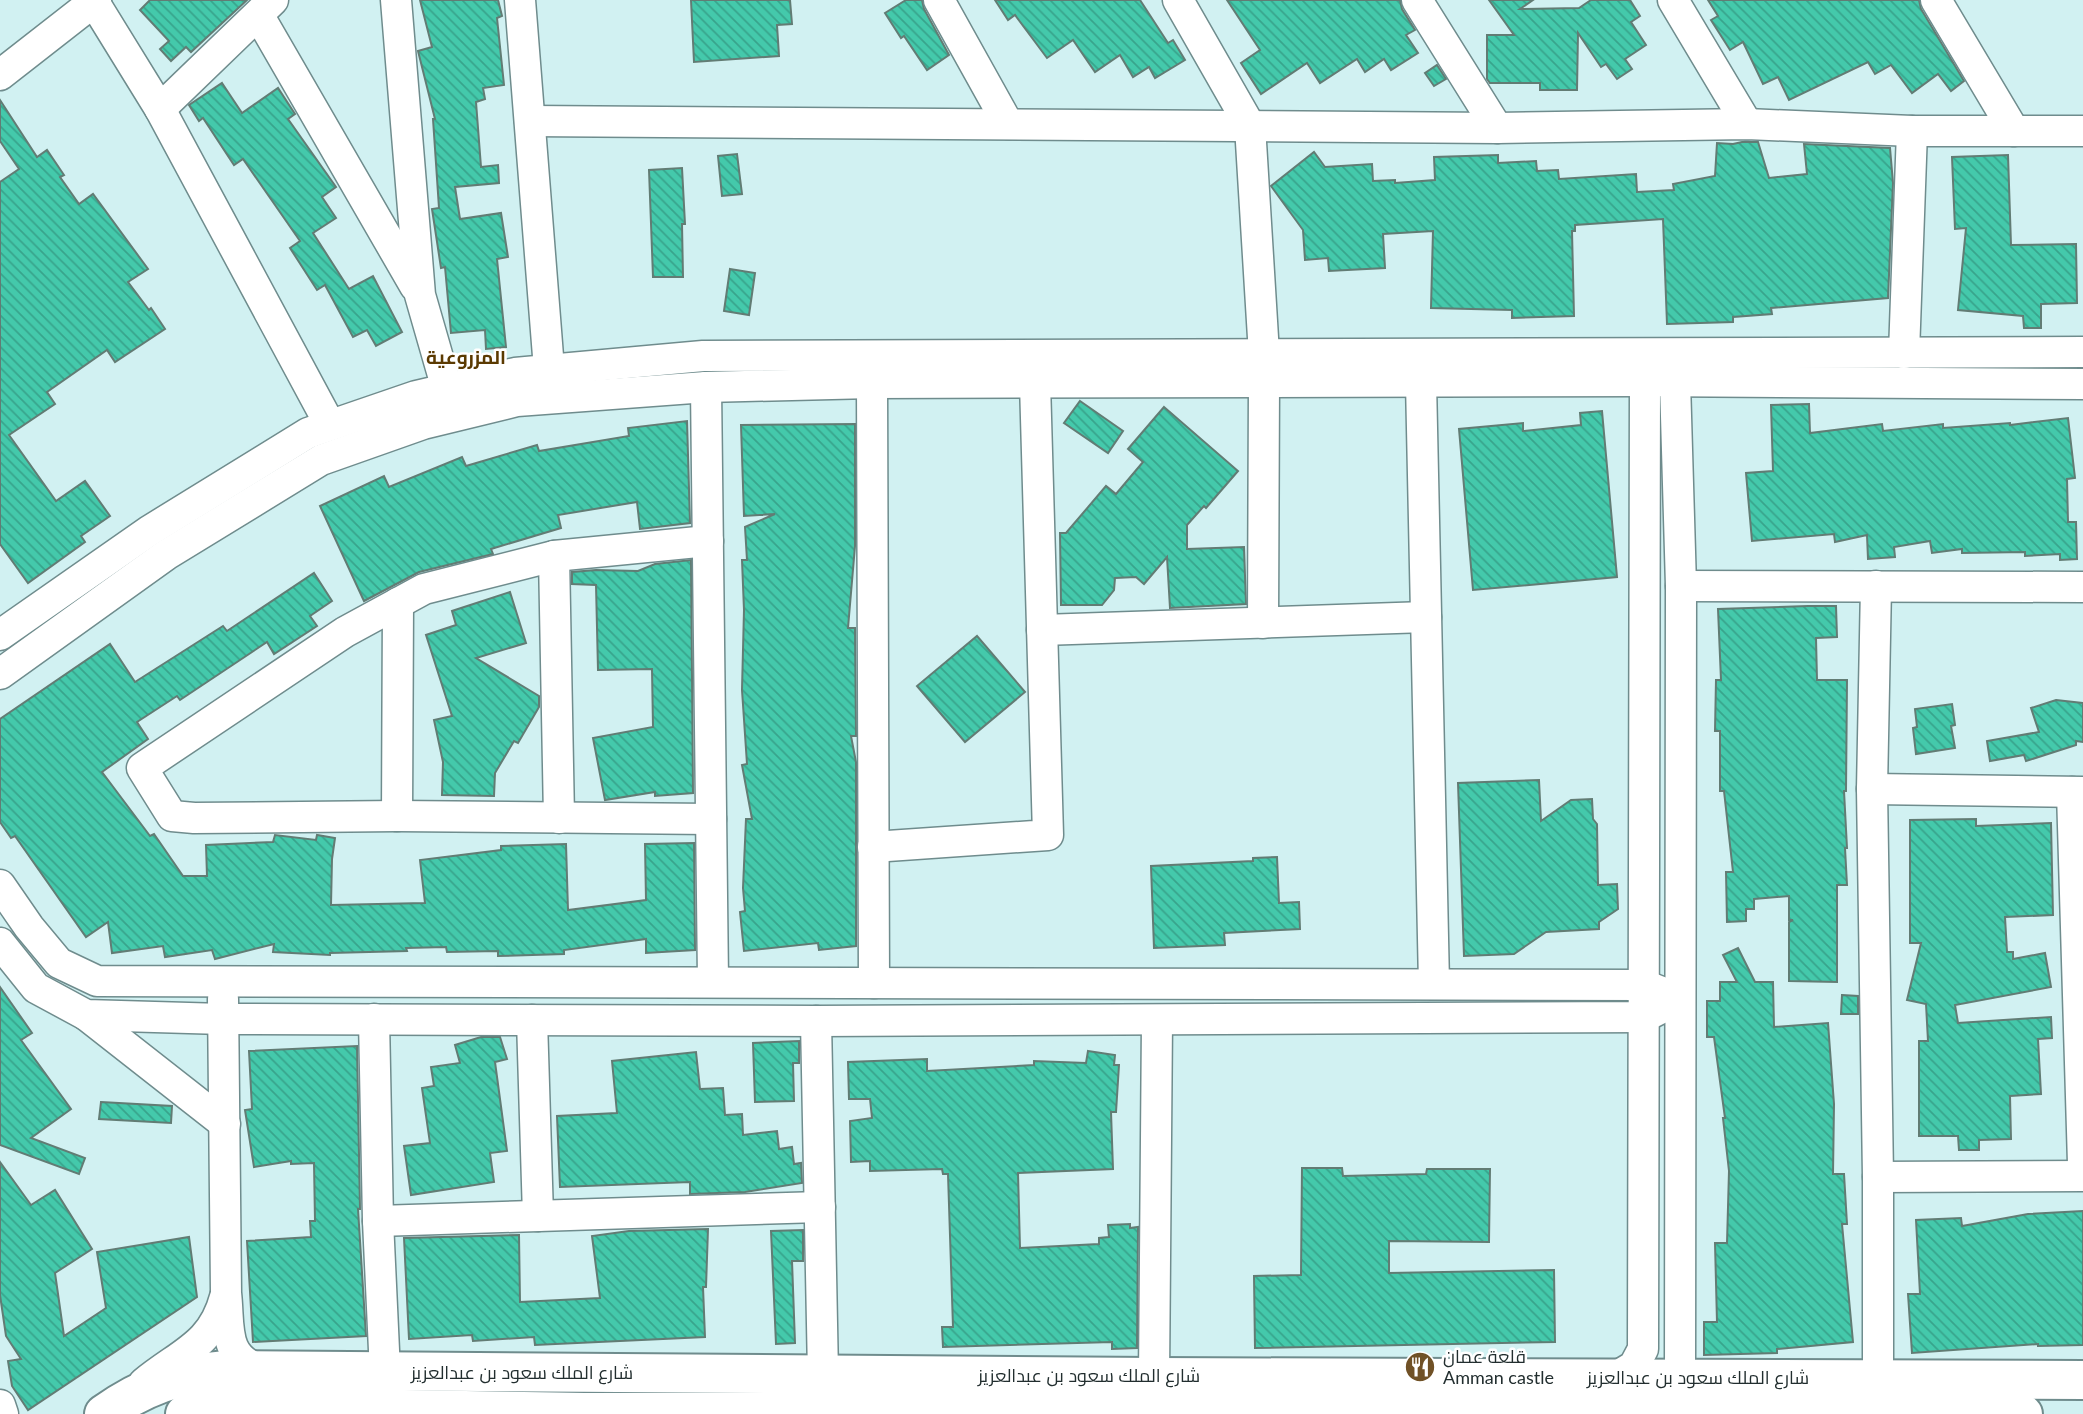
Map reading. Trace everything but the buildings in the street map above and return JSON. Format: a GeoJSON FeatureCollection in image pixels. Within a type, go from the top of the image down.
{"type":"FeatureCollection","features":[{"type":"Feature","properties":{"kind":"main road","name":"شارع الملك سعود بن عبدالعزيز"},"geometry":{"type":"LineString","coordinates":[[113,1408],[148,1387],[194,1373],[261,1370],[823,1374],[1154,1401],[1491,1412],[1621,1401],[1679,1378],[2083,1380]]}},
{"type":"Feature","properties":{"kind":"main road"},"geometry":{"type":"LineString","coordinates":[[584,1412],[574,1406],[571,1397],[584,1388],[696,1387],[764,1374]]}},
{"type":"Feature","properties":{"kind":"main road","name":"شارع الملك سعود بن عبدالعزيز"},"geometry":{"type":"LineString","coordinates":[[185,1414],[222,1406],[584,1412],[1154,1401],[1621,1401],[1702,1414],[2023,1414]]}},
{"type":"Feature","properties":{"kind":"street"},"geometry":{"type":"LineString","coordinates":[[396,0],[420,295],[447,389]]}},
{"type":"Feature","properties":{"kind":"street"},"geometry":{"type":"LineString","coordinates":[[520,0],[549,369]]}},
{"type":"Feature","properties":{"kind":"street"},"geometry":{"type":"LineString","coordinates":[[939,0],[1008,124]]}},
{"type":"Feature","properties":{"kind":"street"},"geometry":{"type":"LineString","coordinates":[[1178,0],[1250,126],[1264,368],[1263,622]]}},
{"type":"Feature","properties":{"kind":"street"},"geometry":{"type":"LineString","coordinates":[[1417,0],[1496,128]]}},
{"type":"Feature","properties":{"kind":"street"},"geometry":{"type":"LineString","coordinates":[[1673,0],[1747,124]]}},
{"type":"Feature","properties":{"kind":"street"},"geometry":{"type":"LineString","coordinates":[[1936,0],[2014,131]]}},
{"type":"Feature","properties":{"kind":"street"},"geometry":{"type":"LineString","coordinates":[[0,75],[95,1],[160,109],[330,425]]}},
{"type":"Feature","properties":{"kind":"street"},"geometry":{"type":"LineString","coordinates":[[160,109],[266,8],[420,295]]}},
{"type":"Feature","properties":{"kind":"street"},"geometry":{"type":"LineString","coordinates":[[530,121],[1496,128],[1747,124],[1912,131],[2083,131]]}},
{"type":"Feature","properties":{"kind":"street"},"geometry":{"type":"LineString","coordinates":[[1905,353],[1912,131]]}},
{"type":"Feature","properties":{"kind":"street"},"geometry":{"type":"LineString","coordinates":[[0,674],[166,555],[320,460],[422,425],[517,401],[706,387],[1035,383],[1264,368],[1658,354],[2083,352]]}},
{"type":"Feature","properties":{"kind":"street"},"geometry":{"type":"LineString","coordinates":[[1621,1401],[1643,1349],[1645,382],[1658,354]]}},
{"type":"Feature","properties":{"kind":"street"},"geometry":{"type":"LineString","coordinates":[[1491,1412],[1569,1397],[1667,1396],[1677,1389],[1679,1378],[1681,586],[1675,382],[1658,354]]}},
{"type":"Feature","properties":{"kind":"street"},"geometry":{"type":"LineString","coordinates":[[4,625],[308,433],[416,396],[515,373],[549,369],[703,356],[1264,368],[1421,382],[2083,384]]}},
{"type":"Feature","properties":{"kind":"street"},"geometry":{"type":"LineString","coordinates":[[1421,382],[1434,984]]}},
{"type":"Feature","properties":{"kind":"street"},"geometry":{"type":"LineString","coordinates":[[872,383],[874,983]]}},
{"type":"Feature","properties":{"kind":"street"},"geometry":{"type":"LineString","coordinates":[[873,847],[1048,835],[1035,383]]}},
{"type":"Feature","properties":{"kind":"street"},"geometry":{"type":"LineString","coordinates":[[706,387],[713,981]]}},
{"type":"Feature","properties":{"kind":"street"},"geometry":{"type":"LineString","coordinates":[[708,541],[554,556],[424,589],[345,632],[142,768],[172,816],[194,818],[397,816],[711,819]]}},
{"type":"Feature","properties":{"kind":"street"},"geometry":{"type":"LineString","coordinates":[[554,556],[559,818]]}},
{"type":"Feature","properties":{"kind":"street"},"geometry":{"type":"LineString","coordinates":[[1681,586],[2083,587]]}},
{"type":"Feature","properties":{"kind":"street"},"geometry":{"type":"LineString","coordinates":[[1876,586],[1872,789],[1878,1379]]}},
{"type":"Feature","properties":{"kind":"street"},"geometry":{"type":"LineString","coordinates":[[397,816],[398,603]]}},
{"type":"Feature","properties":{"kind":"street"},"geometry":{"type":"LineString","coordinates":[[1042,630],[1426,617]]}},
{"type":"Feature","properties":{"kind":"street"},"geometry":{"type":"LineString","coordinates":[[1872,789],[2078,792],[2083,1164]]}},
{"type":"Feature","properties":{"kind":"street"},"geometry":{"type":"LineString","coordinates":[[0,885],[29,928],[59,963],[97,981],[1644,985],[1679,999]]}},
{"type":"Feature","properties":{"kind":"street"},"geometry":{"type":"LineString","coordinates":[[0,944],[36,988],[86,1015],[225,1124]]}},
{"type":"Feature","properties":{"kind":"street"},"geometry":{"type":"LineString","coordinates":[[223,982],[226,1293],[229,1340],[234,1352],[248,1366],[261,1370]]}},
{"type":"Feature","properties":{"kind":"street"},"geometry":{"type":"LineString","coordinates":[[86,1015],[817,1021],[1644,1017],[1679,999]]}},
{"type":"Feature","properties":{"kind":"street"},"geometry":{"type":"LineString","coordinates":[[374,1019],[378,1222],[385,1372]]}},
{"type":"Feature","properties":{"kind":"street"},"geometry":{"type":"LineString","coordinates":[[532,1020],[538,1216]]}},
{"type":"Feature","properties":{"kind":"street"},"geometry":{"type":"LineString","coordinates":[[1154,1401],[1157,1020]]}},
{"type":"Feature","properties":{"kind":"street"},"geometry":{"type":"LineString","coordinates":[[817,1021],[823,1374]]}},
{"type":"Feature","properties":{"kind":"street"},"geometry":{"type":"LineString","coordinates":[[1878,1177],[2083,1176]]}},
{"type":"Feature","properties":{"kind":"street"},"geometry":{"type":"LineString","coordinates":[[378,1222],[820,1207]]}},
{"type":"Feature","properties":{"kind":"street"},"geometry":{"type":"LineString","coordinates":[[113,1408],[206,1336],[220,1313],[226,1293]]}},
{"type":"Feature","properties":{"kind":"street"},"geometry":{"type":"LineString","coordinates":[[0,1405],[2,1414]]}},
{"type":"Feature","properties":{"kind":"place","name":"قلعة عمان Amman castle"},"geometry":{"type":"Point","coordinates":[1420,1367]}},
{"type":"Feature","properties":{"kind":"district","name":"المزروعية"},"geometry":{"type":"Point","coordinates":[466,357]}}]}
